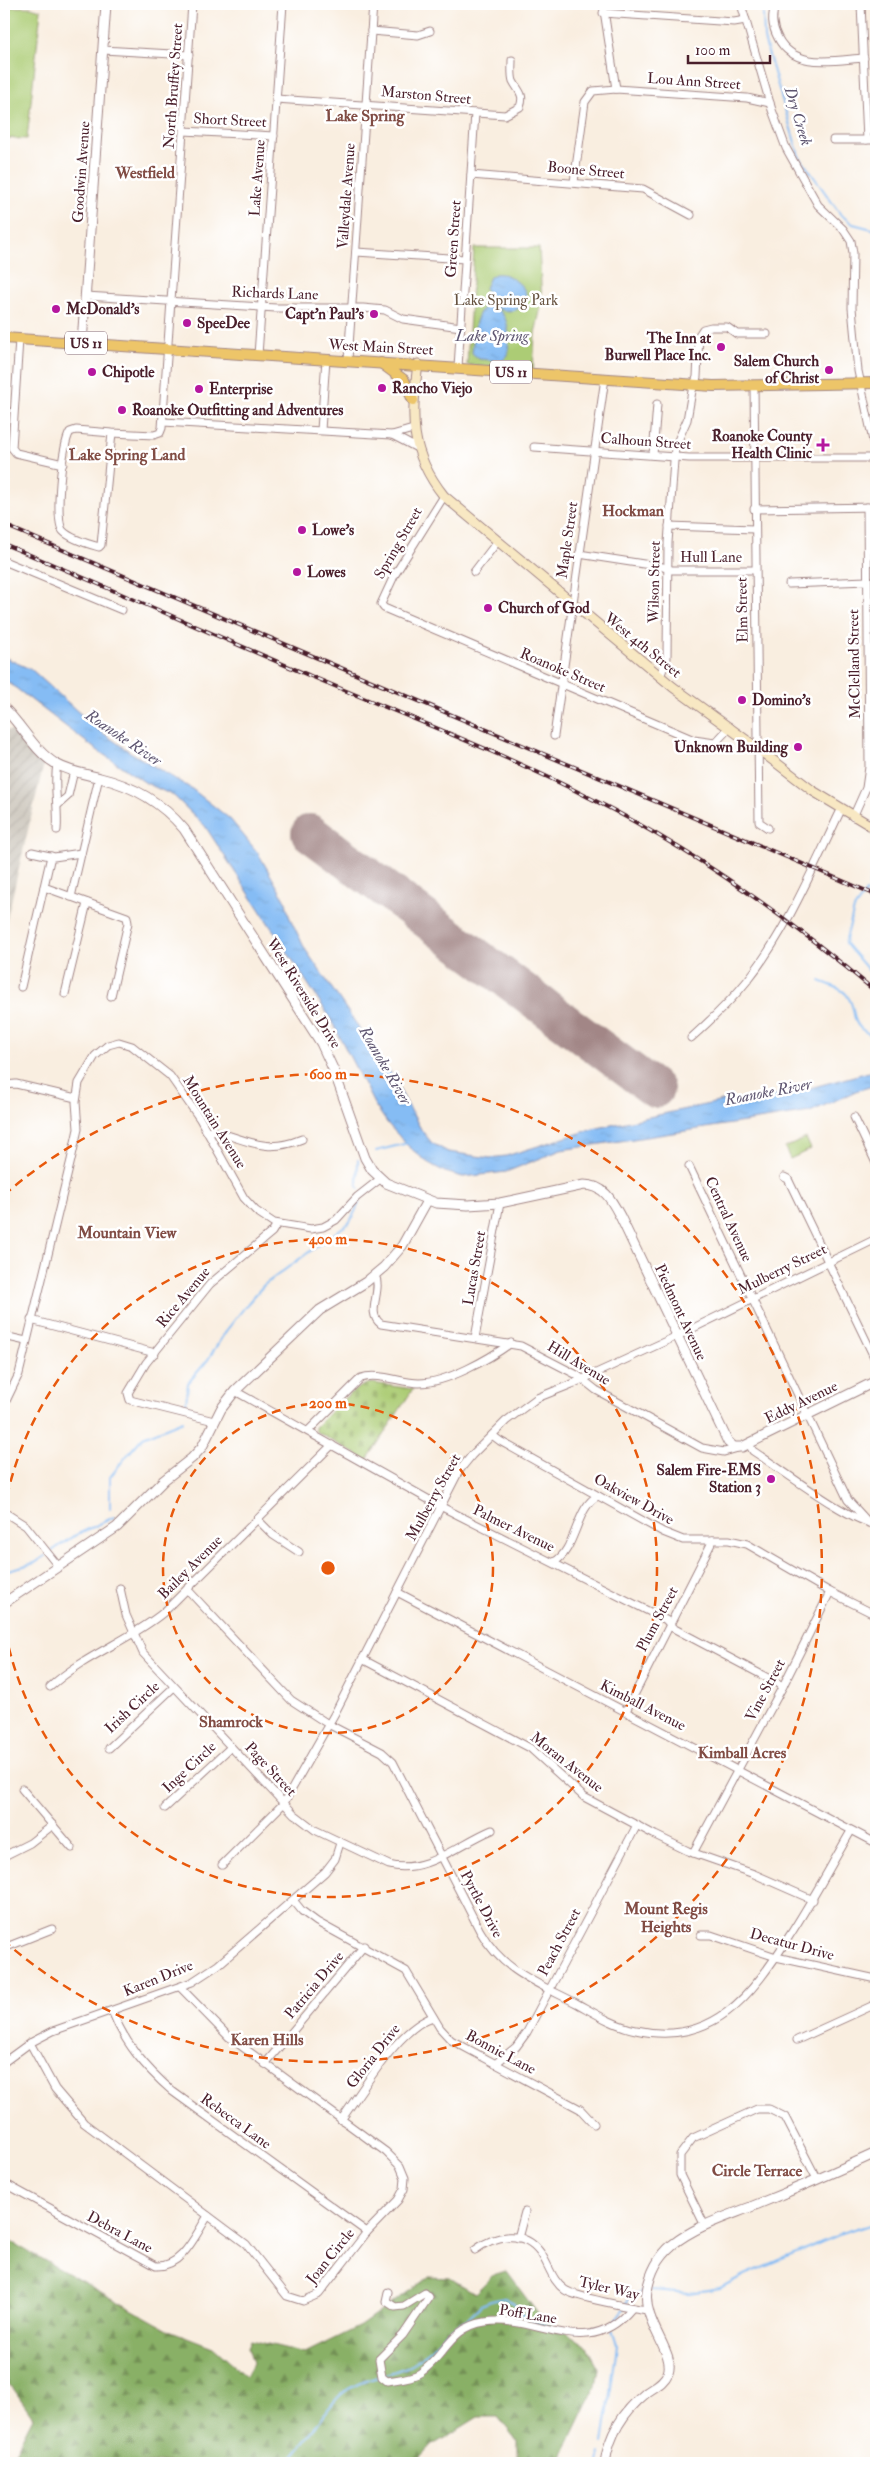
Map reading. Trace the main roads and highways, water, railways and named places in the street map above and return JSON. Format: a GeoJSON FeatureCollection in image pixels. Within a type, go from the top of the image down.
{"type":"FeatureCollection","features":[{"type":"Feature","properties":{"kind":"main road","name":"West Main Street"},"geometry":{"type":"LineString","coordinates":[[4,338],[418,364],[694,385],[876,383]]}},
{"type":"Feature","properties":{"kind":"main road"},"geometry":{"type":"LineString","coordinates":[[381,362],[404,380],[414,400]]}},
{"type":"Feature","properties":{"kind":"main road","name":"West 4th Street"},"geometry":{"type":"LineString","coordinates":[[418,364],[413,429],[428,475],[444,496],[660,678],[757,748],[813,792],[876,829]]}},
{"type":"Feature","properties":{"kind":"water","name":"Lake Spring"},"geometry":{"type":"Polygon","coordinates":[[[495,274],[509,276],[516,281],[524,290],[526,299],[523,305],[516,310],[507,311],[498,308],[490,301],[485,288],[490,277],[495,274]]]}},
{"type":"Feature","properties":{"kind":"water","name":"Lake Spring"},"geometry":{"type":"Polygon","coordinates":[[[485,306],[500,312],[507,324],[508,355],[502,361],[479,359],[472,353],[476,322],[485,306]]]}},
{"type":"Feature","properties":{"kind":"water"},"geometry":{"type":"Polygon","coordinates":[[[4,657],[32,670],[97,729],[130,752],[192,789],[230,819],[258,853],[286,902],[289,916],[305,949],[392,1076],[422,1131],[432,1143],[448,1152],[490,1158],[506,1156],[593,1129],[723,1101],[788,1094],[876,1070],[876,1085],[856,1091],[810,1112],[561,1150],[506,1172],[463,1177],[445,1172],[427,1162],[409,1147],[388,1124],[374,1104],[329,1016],[205,826],[174,796],[146,783],[94,748],[4,679],[4,657]]]}},
{"type":"Feature","properties":{"kind":"waterway","name":"Dry Creek"},"geometry":{"type":"LineString","coordinates":[[760,4],[763,12],[764,39],[799,156],[841,215],[853,224],[876,230]]}},
{"type":"Feature","properties":{"kind":"waterway","name":"Dry Creek"},"geometry":{"type":"LineString","coordinates":[[869,885],[876,852]]}},
{"type":"Feature","properties":{"kind":"waterway","name":"Dry Creek"},"geometry":{"type":"LineString","coordinates":[[866,892],[854,909],[845,943],[870,972],[876,975]]}},
{"type":"Feature","properties":{"kind":"waterway"},"geometry":{"type":"LineString","coordinates":[[820,981],[844,992],[853,1007],[856,1023],[866,1032],[876,1037]]}},
{"type":"Feature","properties":{"kind":"waterway"},"geometry":{"type":"LineString","coordinates":[[376,1151],[408,1143]]}},
{"type":"Feature","properties":{"kind":"waterway"},"geometry":{"type":"LineString","coordinates":[[358,1160],[357,1185],[359,1188]]}},
{"type":"Feature","properties":{"kind":"waterway"},"geometry":{"type":"LineString","coordinates":[[186,1404],[188,1383],[207,1361],[226,1331],[248,1303],[264,1285],[350,1222],[359,1203]]}},
{"type":"Feature","properties":{"kind":"waterway"},"geometry":{"type":"LineString","coordinates":[[110,1508],[110,1477],[129,1453],[143,1437],[183,1421]]}},
{"type":"Feature","properties":{"kind":"waterway"},"geometry":{"type":"LineString","coordinates":[[52,1551],[72,1537],[114,1517]]}},
{"type":"Feature","properties":{"kind":"waterway"},"geometry":{"type":"LineString","coordinates":[[4,1571],[35,1563],[45,1556]]}},
{"type":"Feature","properties":{"kind":"waterway"},"geometry":{"type":"LineString","coordinates":[[651,2290],[689,2293],[720,2288],[744,2275],[841,2234],[876,2223]]}},
{"type":"Feature","properties":{"kind":"waterway"},"geometry":{"type":"LineString","coordinates":[[626,2304],[629,2298],[644,2291]]}},
{"type":"Feature","properties":{"kind":"waterway"},"geometry":{"type":"LineString","coordinates":[[384,2375],[407,2367],[423,2357],[447,2331],[467,2319],[481,2305],[491,2301],[504,2298],[514,2303],[521,2313],[534,2322],[565,2330]]}},
{"type":"Feature","properties":{"kind":"waterway"},"geometry":{"type":"LineString","coordinates":[[615,2320],[624,2308]]}},
{"type":"Feature","properties":{"kind":"waterway"},"geometry":{"type":"LineString","coordinates":[[575,2331],[607,2325]]}},
{"type":"Feature","properties":{"kind":"waterway"},"geometry":{"type":"LineString","coordinates":[[603,2443],[617,2345],[612,2330]]}},
{"type":"Feature","properties":{"kind":"waterway"},"geometry":{"type":"LineString","coordinates":[[288,2463],[340,2396],[355,2385],[378,2377]]}},
{"type":"Feature","properties":{"kind":"waterway"},"geometry":{"type":"LineString","coordinates":[[598,2463],[600,2453]]}},
{"type":"Feature","properties":{"kind":"railway"},"geometry":{"type":"LineString","coordinates":[[4,525],[876,895]]}},
{"type":"Feature","properties":{"kind":"railway"},"geometry":{"type":"LineString","coordinates":[[4,544],[488,750],[590,798],[666,840],[739,886],[809,937],[876,992]]}},
{"type":"Feature","properties":{"kind":"place","name":"McDonald's"},"geometry":{"type":"Point","coordinates":[56,309]}},
{"type":"Feature","properties":{"kind":"place","name":"Capt'n Paul's"},"geometry":{"type":"Point","coordinates":[374,314]}},
{"type":"Feature","properties":{"kind":"place","name":"SpeeDee"},"geometry":{"type":"Point","coordinates":[187,323]}},
{"type":"Feature","properties":{"kind":"place","name":"The Inn at Burwell Place Inc."},"geometry":{"type":"Point","coordinates":[721,347]}},
{"type":"Feature","properties":{"kind":"place","name":"Salem Church of Christ"},"geometry":{"type":"Point","coordinates":[829,370]}},
{"type":"Feature","properties":{"kind":"place","name":"Chipotle"},"geometry":{"type":"Point","coordinates":[92,372]}},
{"type":"Feature","properties":{"kind":"place","name":"Rancho Viejo"},"geometry":{"type":"Point","coordinates":[382,388]}},
{"type":"Feature","properties":{"kind":"place","name":"Enterprise"},"geometry":{"type":"Point","coordinates":[199,389]}},
{"type":"Feature","properties":{"kind":"place","name":"Roanoke Outfitting and Adventures"},"geometry":{"type":"Point","coordinates":[122,410]}},
{"type":"Feature","properties":{"kind":"place","name":"Roanoke County Health Clinic"},"geometry":{"type":"Point","coordinates":[823,445]}},
{"type":"Feature","properties":{"kind":"place","name":"Lowe's"},"geometry":{"type":"Point","coordinates":[302,530]}},
{"type":"Feature","properties":{"kind":"place","name":"Lowes"},"geometry":{"type":"Point","coordinates":[297,572]}},
{"type":"Feature","properties":{"kind":"place","name":"Church of God"},"geometry":{"type":"Point","coordinates":[488,608]}},
{"type":"Feature","properties":{"kind":"place","name":"Domino's"},"geometry":{"type":"Point","coordinates":[742,700]}},
{"type":"Feature","properties":{"kind":"place","name":"Unknown Building"},"geometry":{"type":"Point","coordinates":[798,747]}},
{"type":"Feature","properties":{"kind":"place","name":"Salem Fire-EMS Station 3"},"geometry":{"type":"Point","coordinates":[771,1479]}},
{"type":"Feature","properties":{"kind":"district","name":"Lake Spring"},"geometry":{"type":"Point","coordinates":[365,115]}},
{"type":"Feature","properties":{"kind":"district","name":"Westfield"},"geometry":{"type":"Point","coordinates":[145,172]}},
{"type":"Feature","properties":{"kind":"district","name":"Lake Spring Land"},"geometry":{"type":"Point","coordinates":[127,454]}},
{"type":"Feature","properties":{"kind":"district","name":"Hockman"},"geometry":{"type":"Point","coordinates":[633,510]}},
{"type":"Feature","properties":{"kind":"district","name":"Mountain View"},"geometry":{"type":"Point","coordinates":[127,1232]}},
{"type":"Feature","properties":{"kind":"district","name":"Shamrock"},"geometry":{"type":"Point","coordinates":[231,1721]}},
{"type":"Feature","properties":{"kind":"district","name":"Kimball Acres"},"geometry":{"type":"Point","coordinates":[742,1752]}},
{"type":"Feature","properties":{"kind":"district","name":"Mount Regis Heights"},"geometry":{"type":"Point","coordinates":[666,1917]}},
{"type":"Feature","properties":{"kind":"district","name":"Karen Hills"},"geometry":{"type":"Point","coordinates":[267,2039]}},
{"type":"Feature","properties":{"kind":"district","name":"Circle Terrace"},"geometry":{"type":"Point","coordinates":[757,2170]}},
{"type":"Feature","properties":{"kind":"park label","name":"Lake Spring Park"},"geometry":{"type":"Point","coordinates":[506,300]}},
{"type":"Feature","properties":{"kind":"water label","name":"Roanoke River"},"geometry":{"type":"Point","coordinates":[124,737]}},
{"type":"Feature","properties":{"kind":"water label","name":"Roanoke River"},"geometry":{"type":"Point","coordinates":[386,1065]}},
{"type":"Feature","properties":{"kind":"water label","name":"Roanoke River"},"geometry":{"type":"Point","coordinates":[768,1091]}}]}
